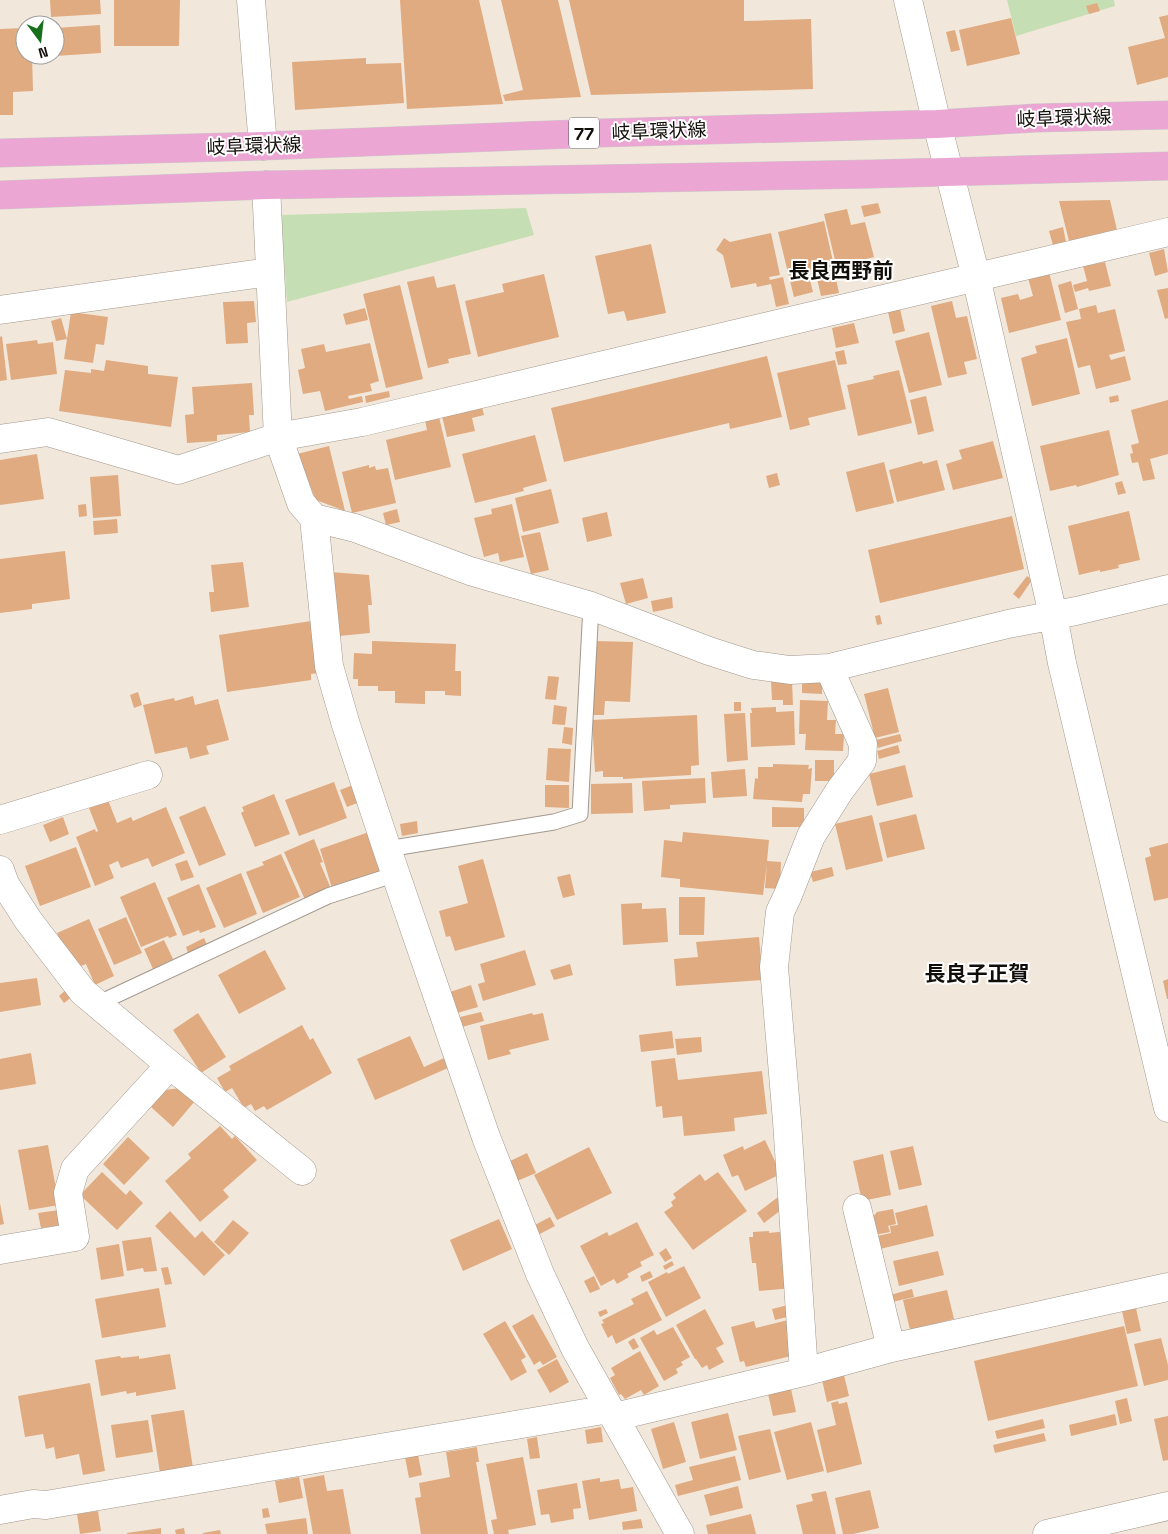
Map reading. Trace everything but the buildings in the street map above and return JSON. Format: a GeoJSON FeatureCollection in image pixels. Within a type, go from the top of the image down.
{"type":"FeatureCollection","features":[{"type":"Feature","properties":{"kind":"main road","name":"岐阜環状線"},"geometry":{"type":"LineString","coordinates":[[0,153],[263,146],[600,133],[937,124],[1035,118],[1168,115]]}},
{"type":"Feature","properties":{"kind":"main road"},"geometry":{"type":"LineString","coordinates":[[0,195],[266,185],[1168,166]]}},
{"type":"Feature","properties":{"kind":"street"},"geometry":{"type":"LineString","coordinates":[[251,0],[263,146]]}},
{"type":"Feature","properties":{"kind":"street"},"geometry":{"type":"LineString","coordinates":[[908,0],[976,277],[1062,663],[1168,1108]]}},
{"type":"Feature","properties":{"kind":"street"},"geometry":{"type":"LineString","coordinates":[[266,185],[278,437],[301,503],[314,518],[329,666],[346,725],[486,1137],[540,1274],[575,1348],[680,1534]]}},
{"type":"Feature","properties":{"kind":"street"},"geometry":{"type":"LineString","coordinates":[[0,439],[48,432],[178,470],[278,437],[362,422],[1168,232]]}},
{"type":"Feature","properties":{"kind":"street"},"geometry":{"type":"LineString","coordinates":[[0,310],[270,272]]}},
{"type":"Feature","properties":{"kind":"street"},"geometry":{"type":"LineString","coordinates":[[314,518],[355,528],[470,571],[590,606],[753,665],[790,670],[830,668],[998,626],[1168,590]]}},
{"type":"Feature","properties":{"kind":"street"},"geometry":{"type":"LineString","coordinates":[[804,1372],[787,1121],[774,967],[780,912],[811,836],[840,790],[862,761],[863,744],[830,668]]}},
{"type":"Feature","properties":{"kind":"street"},"geometry":{"type":"LineString","coordinates":[[0,820],[148,775]]}},
{"type":"Feature","properties":{"kind":"street"},"geometry":{"type":"LineString","coordinates":[[0,870],[5,884],[28,920],[83,992],[302,1171]]}},
{"type":"Feature","properties":{"kind":"street"},"geometry":{"type":"LineString","coordinates":[[0,1250],[75,1237],[68,1193],[75,1169],[170,1065]]}},
{"type":"Feature","properties":{"kind":"street"},"geometry":{"type":"LineString","coordinates":[[857,1208],[891,1348]]}},
{"type":"Feature","properties":{"kind":"street"},"geometry":{"type":"LineString","coordinates":[[0,1510],[32,1504],[46,1505],[567,1417],[612,1413],[804,1372],[891,1348],[1168,1287]]}},
{"type":"Feature","properties":{"kind":"street"},"geometry":{"type":"LineString","coordinates":[[1047,1534],[1168,1506]]}},
{"type":"Feature","properties":{"kind":"lane"},"geometry":{"type":"LineString","coordinates":[[387,849],[554,822],[580,814],[590,606]]}},
{"type":"Feature","properties":{"kind":"lane"},"geometry":{"type":"LineString","coordinates":[[97,1004],[328,896],[396,874]]}},
{"type":"Feature","properties":{"kind":"green space"},"geometry":{"type":"Polygon","coordinates":[[[1007,0],[1114,0],[1115,6],[1016,36],[1007,0]]]}},
{"type":"Feature","properties":{"kind":"green space"},"geometry":{"type":"Polygon","coordinates":[[[526,208],[534,235],[287,302],[281,215],[526,208]]]}},
{"type":"Feature","properties":{"kind":"district","name":"長良西野前"},"geometry":{"type":"Point","coordinates":[841,270]}},
{"type":"Feature","properties":{"kind":"district","name":"長良子正賀"},"geometry":{"type":"Point","coordinates":[977,973]}}]}
